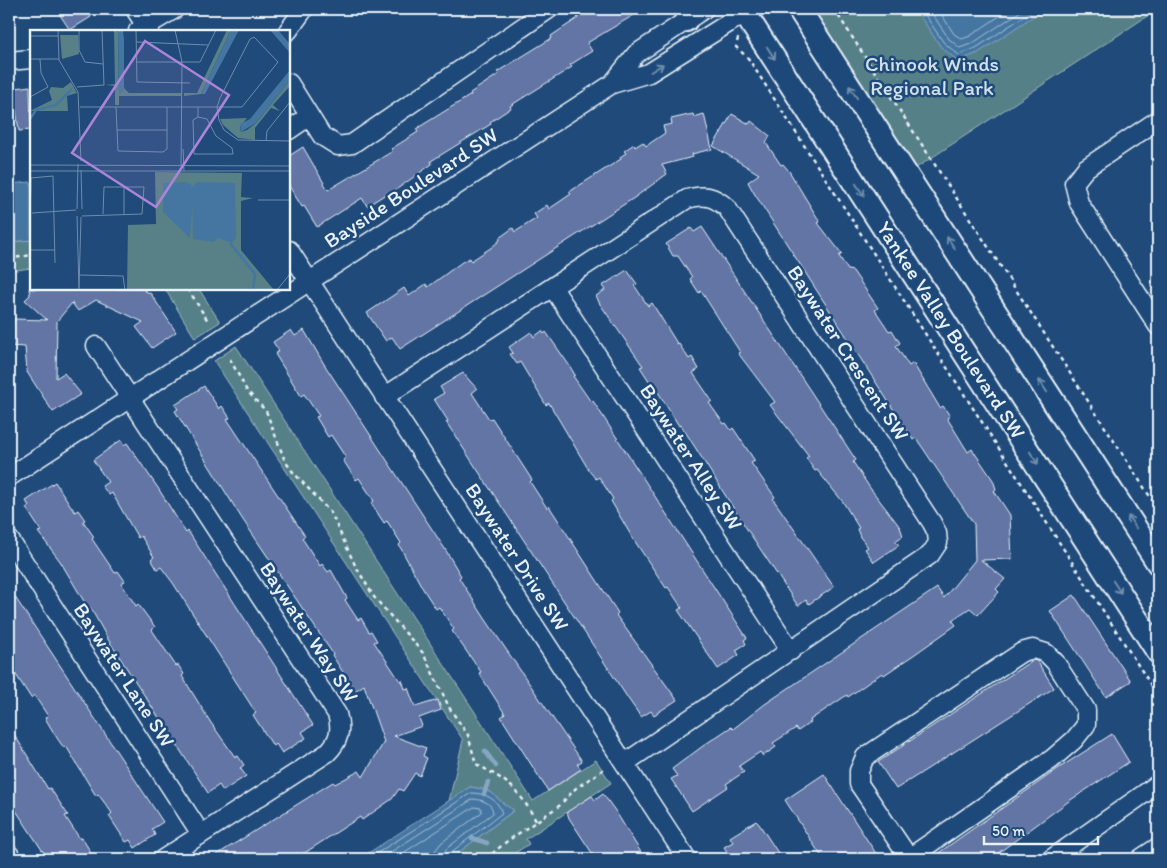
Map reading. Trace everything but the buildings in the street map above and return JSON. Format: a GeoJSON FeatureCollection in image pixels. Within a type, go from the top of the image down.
{"type":"FeatureCollection","features":[{"type":"Feature","properties":{"kind":"main road"},"geometry":{"type":"LineString","coordinates":[[799,9],[1158,563]]}},
{"type":"Feature","properties":{"kind":"main road","name":"Yankee Valley Boulevard SW"},"geometry":{"type":"LineString","coordinates":[[746,10],[1158,652]]}},
{"type":"Feature","properties":{"kind":"street"},"geometry":{"type":"LineString","coordinates":[[135,9],[144,30],[175,9]]}},
{"type":"Feature","properties":{"kind":"street"},"geometry":{"type":"LineString","coordinates":[[289,30],[304,9]]}},
{"type":"Feature","properties":{"kind":"street"},"geometry":{"type":"LineString","coordinates":[[290,86],[308,117],[322,136],[338,146],[352,144],[549,9]]}},
{"type":"Feature","properties":{"kind":"street","name":"Bayside Boulevard SW"},"geometry":{"type":"LineString","coordinates":[[612,84],[632,80],[649,73],[746,10]]}},
{"type":"Feature","properties":{"kind":"street","name":"Bayside Boulevard SW"},"geometry":{"type":"LineString","coordinates":[[9,477],[612,84],[636,54],[694,13]]}},
{"type":"Feature","properties":{"kind":"street"},"geometry":{"type":"LineString","coordinates":[[9,61],[30,59]]}},
{"type":"Feature","properties":{"kind":"street"},"geometry":{"type":"LineString","coordinates":[[290,129],[308,117]]}},
{"type":"Feature","properties":{"kind":"street"},"geometry":{"type":"LineString","coordinates":[[1158,120],[1086,168],[1074,183],[1079,203],[1158,326]]}},
{"type":"Feature","properties":{"kind":"street","name":"Baywater Crescent SW"},"geometry":{"type":"LineString","coordinates":[[384,397],[687,199],[708,195],[719,200],[727,208],[937,533],[938,543],[930,555],[625,764]]}},
{"type":"Feature","properties":{"kind":"street","name":"Baywater Drive SW"},"geometry":{"type":"LineString","coordinates":[[290,252],[687,859]]}},
{"type":"Feature","properties":{"kind":"street","name":"Baywater Alley SW"},"geometry":{"type":"LineString","coordinates":[[553,288],[791,651]]}},
{"type":"Feature","properties":{"kind":"street","name":"Baywater Way SW"},"geometry":{"type":"LineString","coordinates":[[96,346],[337,714],[340,724],[336,745],[327,753],[163,859]]}},
{"type":"Feature","properties":{"kind":"street","name":"Baywater Lane SW"},"geometry":{"type":"LineString","coordinates":[[9,539],[201,834]]}},
{"type":"Feature","properties":{"kind":"street"},"geometry":{"type":"LineString","coordinates":[[1034,649],[1046,653],[1055,662],[1086,710],[1086,725],[1074,740],[1052,759],[909,859],[860,784],[859,771],[865,757],[1022,652],[1034,649]]}},
{"type":"Feature","properties":{"kind":"street"},"geometry":{"type":"LineString","coordinates":[[1051,859],[1156,787]]}},
{"type":"Feature","properties":{"kind":"street"},"geometry":{"type":"LineString","coordinates":[[1140,859],[1158,847]]}},
{"type":"Feature","properties":{"kind":"street"},"geometry":{"type":"LineString","coordinates":[[9,854],[12,859]]}},
{"type":"Feature","properties":{"kind":"path"},"geometry":{"type":"LineString","coordinates":[[834,9],[1158,509]]}},
{"type":"Feature","properties":{"kind":"path"},"geometry":{"type":"LineString","coordinates":[[739,36],[736,47],[748,58],[1158,696]]}},
{"type":"Feature","properties":{"kind":"path"},"geometry":{"type":"LineString","coordinates":[[9,259],[30,255]]}},
{"type":"Feature","properties":{"kind":"path"},"geometry":{"type":"LineString","coordinates":[[189,290],[208,321]]}},
{"type":"Feature","properties":{"kind":"path"},"geometry":{"type":"LineString","coordinates":[[230,359],[247,390],[266,411],[285,460],[331,513],[355,565],[374,597],[423,653],[450,709],[468,735],[476,764],[510,783],[527,804],[536,821]]}},
{"type":"Feature","properties":{"kind":"path"},"geometry":{"type":"LineString","coordinates":[[486,859],[536,821],[554,810],[576,788],[604,769]]}},
{"type":"Feature","properties":{"kind":"green space","name":"Chinook Winds Regional Park"},"geometry":{"type":"Polygon","coordinates":[[[810,9],[1158,9],[913,170],[810,9]]]}},
{"type":"Feature","properties":{"kind":"green space"},"geometry":{"type":"Polygon","coordinates":[[[30,240],[30,268],[9,271],[9,242],[30,240]]]}},
{"type":"Feature","properties":{"kind":"green space"},"geometry":{"type":"Polygon","coordinates":[[[166,290],[200,290],[220,322],[195,338],[166,290]]]}},
{"type":"Feature","properties":{"kind":"green space"},"geometry":{"type":"Polygon","coordinates":[[[236,346],[533,801],[596,760],[611,783],[526,839],[529,844],[506,859],[450,859],[513,811],[491,793],[470,787],[449,801],[463,740],[214,361],[236,346]]]}},
{"type":"Feature","properties":{"kind":"water"},"geometry":{"type":"Polygon","coordinates":[[[915,9],[1044,9],[978,53],[958,61],[941,47],[915,9]]]}},
{"type":"Feature","properties":{"kind":"water"},"geometry":{"type":"Polygon","coordinates":[[[30,182],[30,240],[9,242],[9,184],[30,182]]]}},
{"type":"Feature","properties":{"kind":"water"},"geometry":{"type":"Polygon","coordinates":[[[470,787],[491,793],[514,810],[450,859],[359,859],[470,787]]]}},
{"type":"Feature","properties":{"kind":"waterway"},"geometry":{"type":"LineString","coordinates":[[485,751],[496,766]]}},
{"type":"Feature","properties":{"kind":"waterway"},"geometry":{"type":"LineString","coordinates":[[484,794],[488,782]]}},
{"type":"Feature","properties":{"kind":"waterway"},"geometry":{"type":"LineString","coordinates":[[472,838],[487,843]]}}]}
